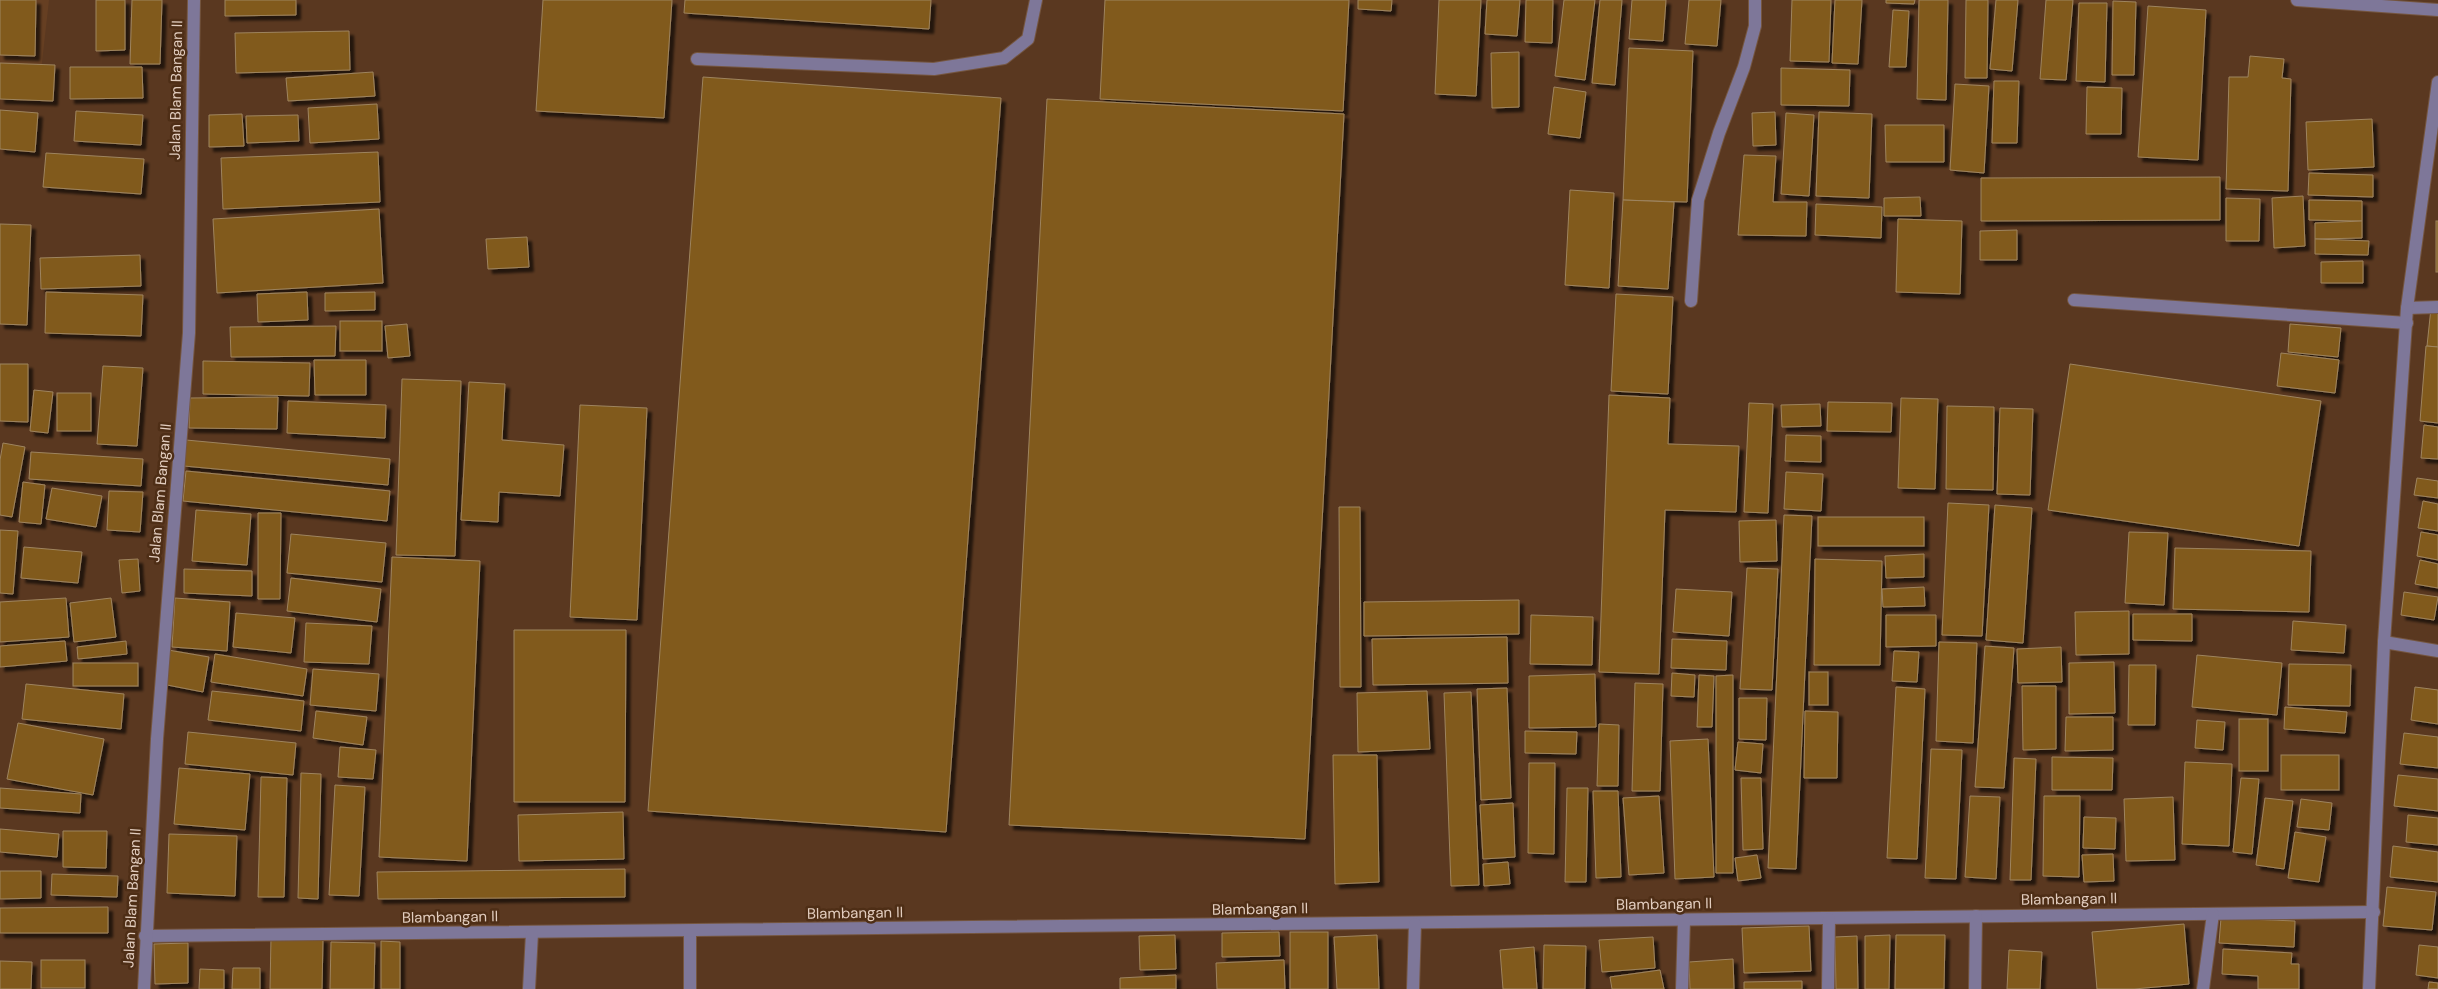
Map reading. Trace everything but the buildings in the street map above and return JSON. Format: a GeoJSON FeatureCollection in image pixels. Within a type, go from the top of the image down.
{"type":"FeatureCollection","features":[{"type":"Feature","properties":{"kind":"street","name":"Jalan Blam Bangan II"},"geometry":{"type":"LineString","coordinates":[[144,989],[145,936],[157,738],[189,333],[194,0]]}},
{"type":"Feature","properties":{"kind":"street"},"geometry":{"type":"LineString","coordinates":[[697,59],[934,69],[1004,58],[1028,39],[1036,0]]}},
{"type":"Feature","properties":{"kind":"street"},"geometry":{"type":"LineString","coordinates":[[1691,301],[1698,200],[1719,133],[1744,67],[1755,26],[1755,0]]}},
{"type":"Feature","properties":{"kind":"street"},"geometry":{"type":"LineString","coordinates":[[2297,0],[2438,10]]}},
{"type":"Feature","properties":{"kind":"street"},"geometry":{"type":"LineString","coordinates":[[2369,989],[2374,912],[2384,642],[2407,308],[2438,82]]}},
{"type":"Feature","properties":{"kind":"street"},"geometry":{"type":"LineString","coordinates":[[2074,300],[2407,323]]}},
{"type":"Feature","properties":{"kind":"street"},"geometry":{"type":"LineString","coordinates":[[2407,308],[2438,307]]}},
{"type":"Feature","properties":{"kind":"street"},"geometry":{"type":"LineString","coordinates":[[2384,642],[2438,651]]}},
{"type":"Feature","properties":{"kind":"street","name":"Blambangan II"},"geometry":{"type":"LineString","coordinates":[[145,936],[1415,924],[2374,912]]}},
{"type":"Feature","properties":{"kind":"street"},"geometry":{"type":"LineString","coordinates":[[2203,989],[2213,914]]}},
{"type":"Feature","properties":{"kind":"street"},"geometry":{"type":"LineString","coordinates":[[1974,989],[1976,916]]}},
{"type":"Feature","properties":{"kind":"street"},"geometry":{"type":"LineString","coordinates":[[1828,989],[1829,919]]}},
{"type":"Feature","properties":{"kind":"street"},"geometry":{"type":"LineString","coordinates":[[1682,989],[1684,920]]}},
{"type":"Feature","properties":{"kind":"street"},"geometry":{"type":"LineString","coordinates":[[1413,989],[1415,924]]}},
{"type":"Feature","properties":{"kind":"street"},"geometry":{"type":"LineString","coordinates":[[690,931],[690,989]]}},
{"type":"Feature","properties":{"kind":"street"},"geometry":{"type":"LineString","coordinates":[[529,989],[532,933]]}},
{"type":"Feature","properties":{"kind":"shaded area"},"geometry":{"type":"Polygon","coordinates":[[[0,0],[49,0],[40,80],[0,79],[0,0]]]}}]}
